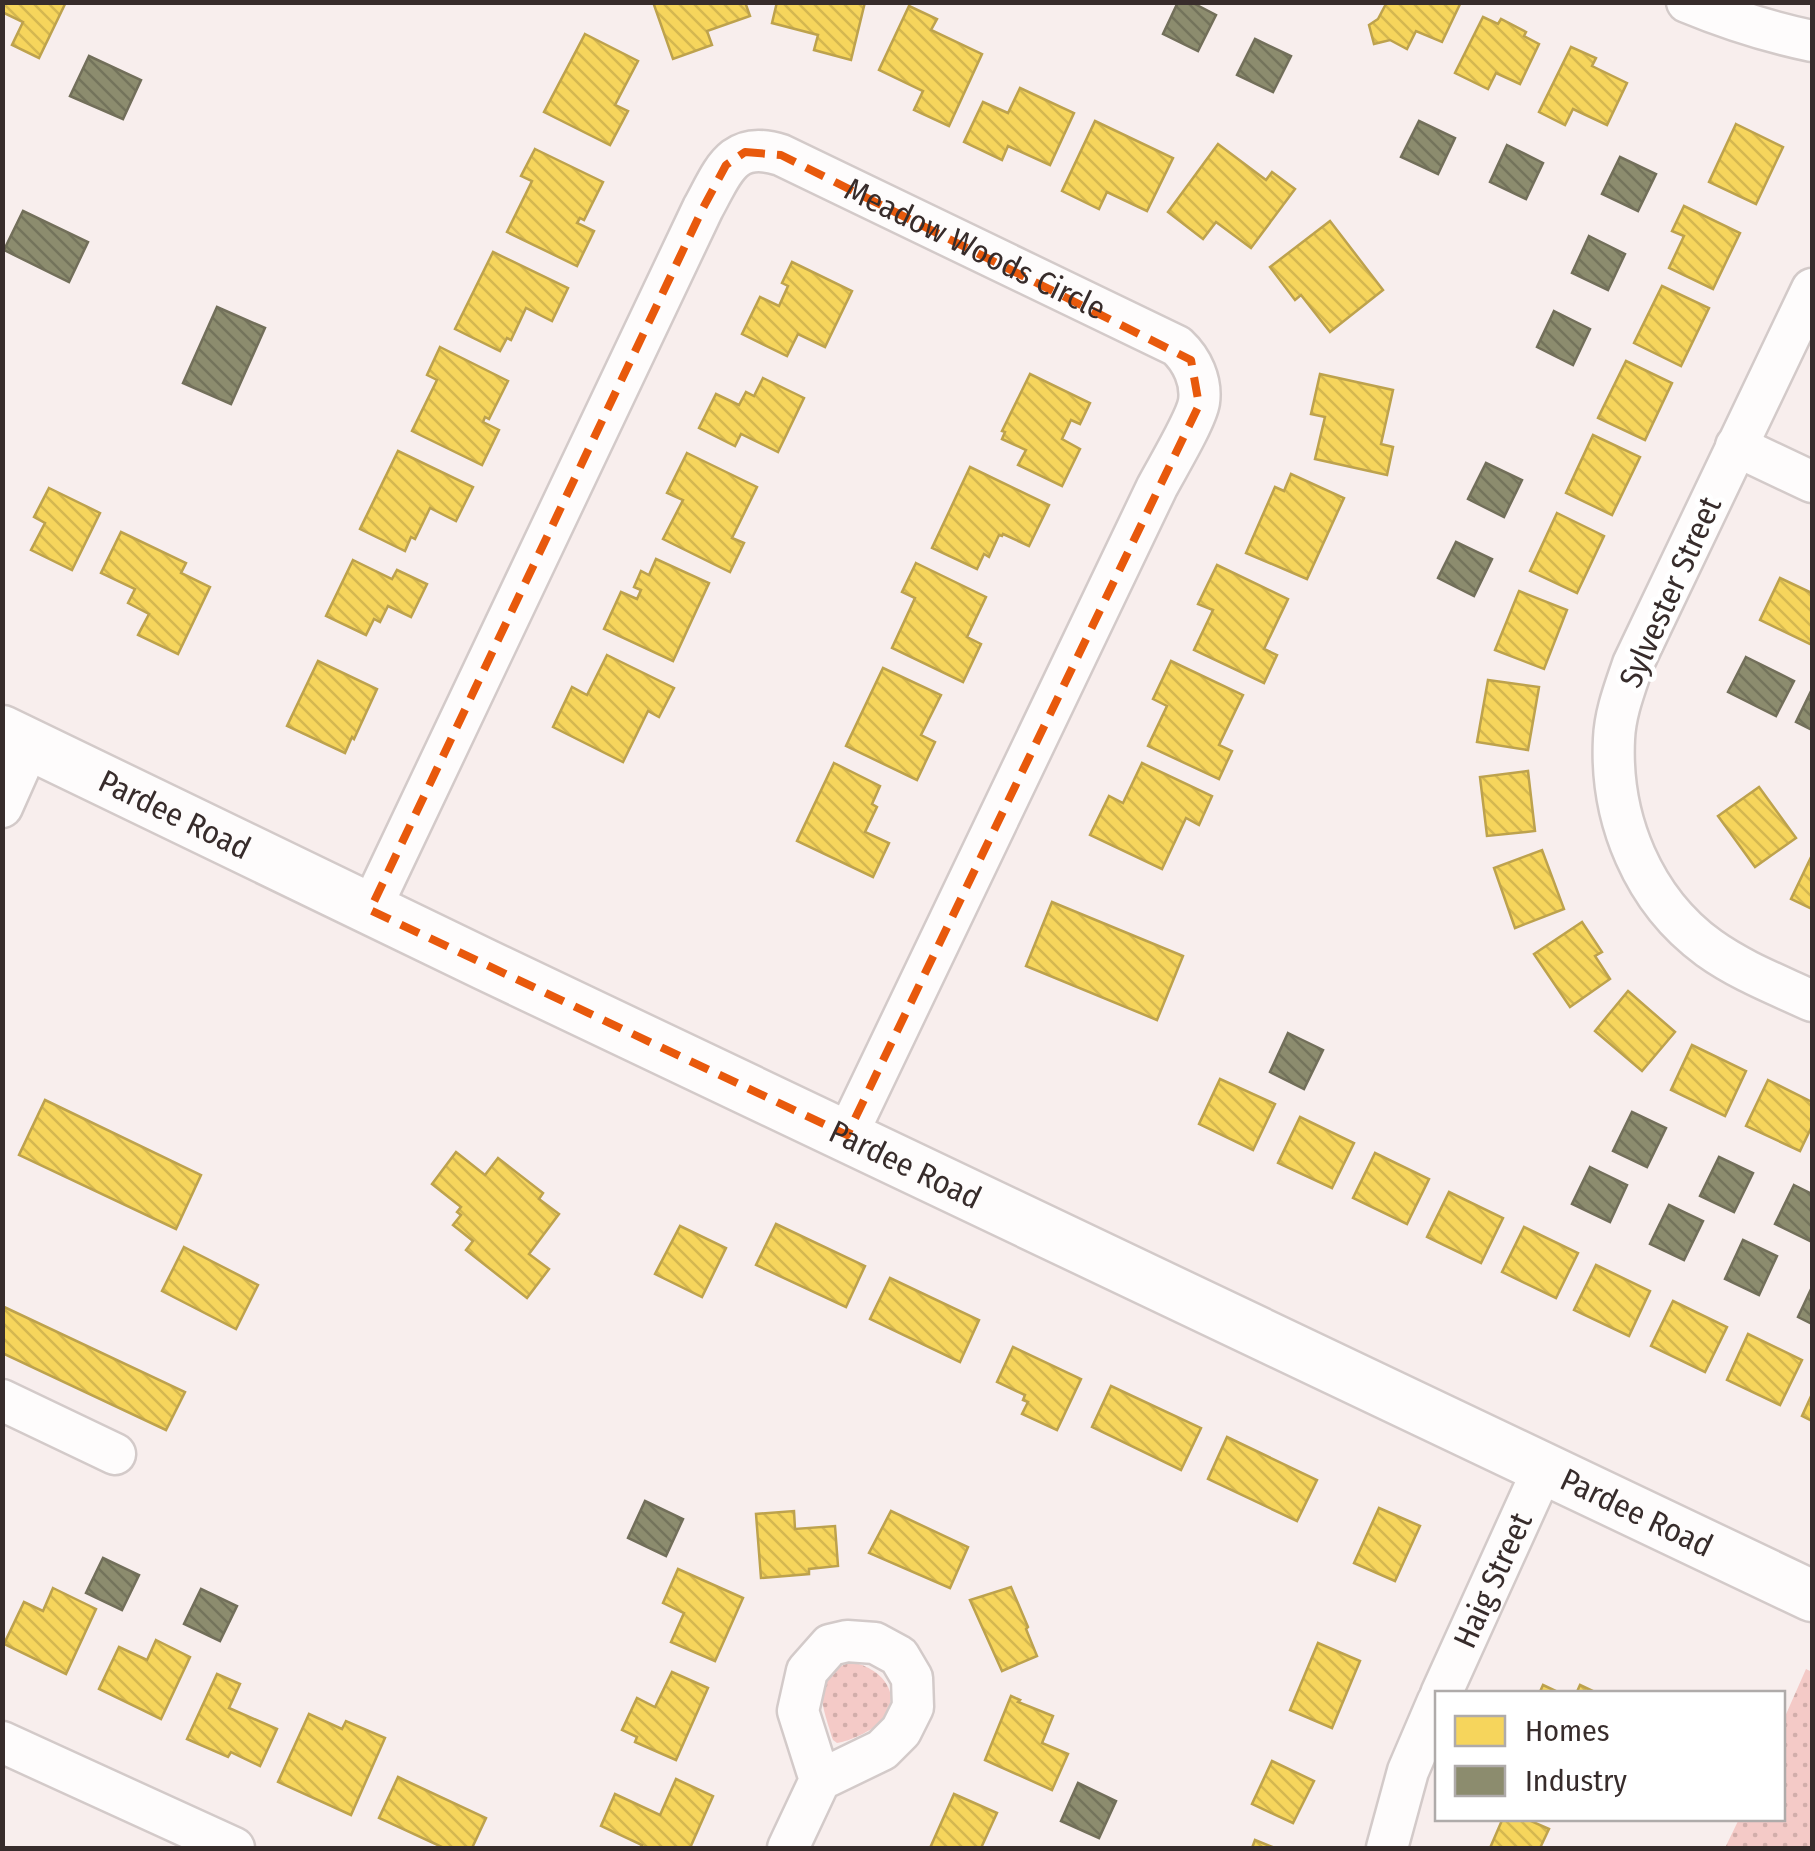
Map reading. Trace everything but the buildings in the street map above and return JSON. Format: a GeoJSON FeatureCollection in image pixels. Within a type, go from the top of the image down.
{"type":"FeatureCollection","features":[{"type":"Feature","properties":{"kind":"main road","name":"Pardee Road"},"geometry":{"type":"LineString","coordinates":[[16,737],[370,910],[1812,1596]]}},
{"type":"Feature","properties":{"kind":"street"},"geometry":{"type":"LineString","coordinates":[[1687,2],[1744,24],[1812,41]]}},
{"type":"Feature","properties":{"kind":"street","name":"Meadow Woods Circle"},"geometry":{"type":"LineString","coordinates":[[370,910],[726,165],[745,152],[763,149],[781,155],[1177,346],[1191,360],[1199,389],[1199,405],[847,1135]]}},
{"type":"Feature","properties":{"kind":"street","name":"Sylvester Street"},"geometry":{"type":"LineString","coordinates":[[1812,289],[1633,664],[1614,736],[1615,788],[1628,840],[1652,887],[1686,928],[1710,949],[1812,1002]]}},
{"type":"Feature","properties":{"kind":"street"},"geometry":{"type":"LineString","coordinates":[[1736,446],[1812,482]]}},
{"type":"Feature","properties":{"kind":"street"},"geometry":{"type":"LineString","coordinates":[[2,806],[16,737]]}},
{"type":"Feature","properties":{"kind":"street"},"geometry":{"type":"LineString","coordinates":[[2,1400],[115,1454]]}},
{"type":"Feature","properties":{"kind":"street","name":"Haig Street"},"geometry":{"type":"LineString","coordinates":[[1442,1691],[1544,1467]]}},
{"type":"Feature","properties":{"kind":"street"},"geometry":{"type":"LineString","coordinates":[[1388,1848],[1408,1771],[1435,1708]]}},
{"type":"Feature","properties":{"kind":"street"},"geometry":{"type":"LineString","coordinates":[[2,1742],[234,1848]]}},
{"type":"Feature","properties":{"kind":"street"},"geometry":{"type":"LineString","coordinates":[[788,1848],[820,1780]]}},
{"type":"Feature","properties":{"kind":"highlighted area"},"geometry":{"type":"Polygon","coordinates":[[[745,152],[781,155],[1191,360],[1199,405],[847,1135],[370,910],[703,208],[726,165],[745,152]]]}},
{"type":"Feature","properties":{"kind":"shaded area"},"geometry":{"type":"Polygon","coordinates":[[[851,1662],[879,1675],[890,1691],[891,1701],[877,1725],[837,1743],[822,1695],[828,1676],[851,1662]]]}},
{"type":"Feature","properties":{"kind":"shaded area"},"geometry":{"type":"Polygon","coordinates":[[[1806,1669],[1812,1672],[1812,1848],[1725,1848],[1738,1821],[1785,1821],[1785,1716],[1806,1669]]]}}]}
